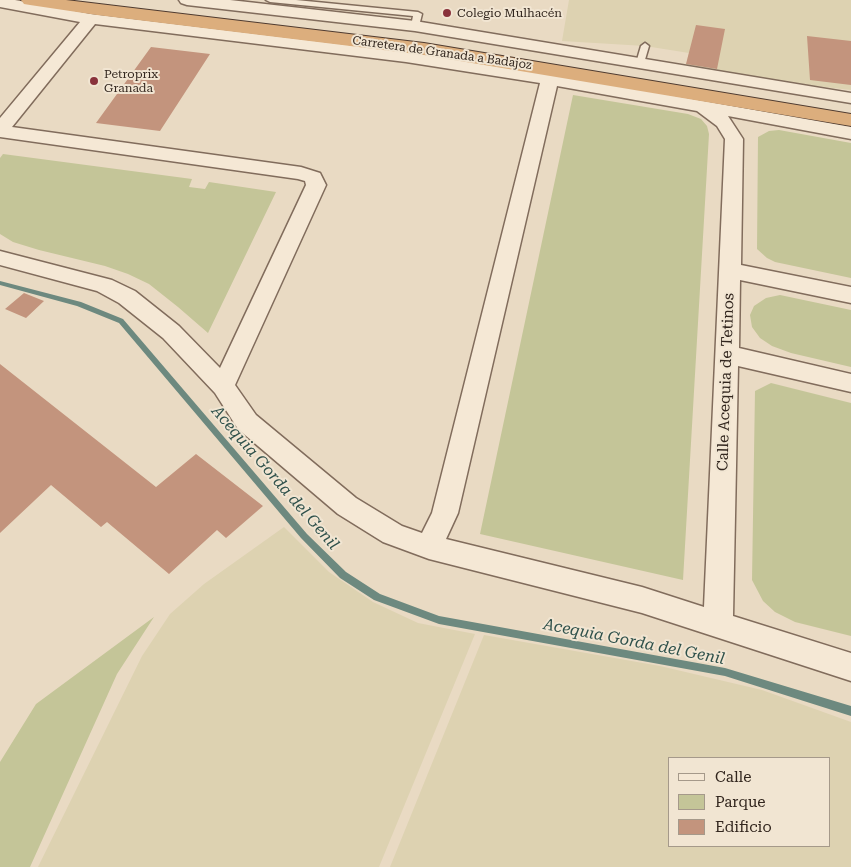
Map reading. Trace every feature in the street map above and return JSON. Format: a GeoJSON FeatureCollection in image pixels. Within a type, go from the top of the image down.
{"type":"FeatureCollection","features":[{"type":"Feature","properties":{"kind":"highway","name":"Carretera de Granada a Badajoz"},"geometry":{"type":"LineString","coordinates":[[30,0],[97,10],[424,49],[851,120]]}},
{"type":"Feature","properties":{"kind":"highway","name":"Carretera de Granada a Badajoz"},"geometry":{"type":"LineString","coordinates":[[105,0],[426,38],[851,108]]}},
{"type":"Feature","properties":{"kind":"street"},"geometry":{"type":"LineString","coordinates":[[187,0],[415,26],[851,98]]}},
{"type":"Feature","properties":{"kind":"street"},"geometry":{"type":"LineString","coordinates":[[0,2],[91,19],[406,57],[550,79],[851,133]]}},
{"type":"Feature","properties":{"kind":"street"},"geometry":{"type":"LineString","coordinates":[[0,131],[91,19]]}},
{"type":"Feature","properties":{"kind":"street"},"geometry":{"type":"LineString","coordinates":[[429,547],[445,513],[550,79]]}},
{"type":"Feature","properties":{"kind":"street"},"geometry":{"type":"LineString","coordinates":[[700,105],[725,123],[734,140],[741,133],[764,123],[782,121]]}},
{"type":"Feature","properties":{"kind":"street"},"geometry":{"type":"LineString","coordinates":[[0,131],[301,173],[313,177],[316,185],[223,386]]}},
{"type":"Feature","properties":{"kind":"street","name":"Calle Acequia de Tetinos"},"geometry":{"type":"LineString","coordinates":[[718,624],[734,140]]}},
{"type":"Feature","properties":{"kind":"street"},"geometry":{"type":"LineString","coordinates":[[0,258],[104,285],[127,297],[170,332],[223,386],[248,422],[347,506],[393,534],[429,547],[642,600],[851,667]]}},
{"type":"Feature","properties":{"kind":"street"},"geometry":{"type":"LineString","coordinates":[[730,270],[851,295]]}},
{"type":"Feature","properties":{"kind":"street"},"geometry":{"type":"LineString","coordinates":[[726,354],[851,383]]}},
{"type":"Feature","properties":{"kind":"lane"},"geometry":{"type":"LineString","coordinates":[[270,0],[418,14],[415,26]]}},
{"type":"Feature","properties":{"kind":"lane"},"geometry":{"type":"LineString","coordinates":[[640,63],[645,46]]}},
{"type":"Feature","properties":{"kind":"shaded area"},"geometry":{"type":"Polygon","coordinates":[[[569,0],[851,0],[851,90],[790,83],[686,65],[689,53],[645,46],[562,41],[569,0]]]}},
{"type":"Feature","properties":{"kind":"shaded area"},"geometry":{"type":"Polygon","coordinates":[[[284,527],[329,572],[373,602],[418,623],[475,634],[379,867],[38,867],[142,656],[170,614],[204,584],[284,527]]]}},
{"type":"Feature","properties":{"kind":"shaded area"},"geometry":{"type":"Polygon","coordinates":[[[484,635],[660,666],[762,690],[851,722],[851,867],[390,867],[484,635]]]}},
{"type":"Feature","properties":{"kind":"green space"},"geometry":{"type":"Polygon","coordinates":[[[573,95],[688,114],[701,119],[707,126],[709,134],[683,580],[480,534],[573,95]]]}},
{"type":"Feature","properties":{"kind":"green space"},"geometry":{"type":"Polygon","coordinates":[[[779,130],[851,143],[851,278],[775,262],[757,249],[758,137],[769,131],[779,130]]]}},
{"type":"Feature","properties":{"kind":"green space"},"geometry":{"type":"Polygon","coordinates":[[[3,154],[192,179],[189,187],[205,189],[209,182],[276,192],[208,333],[149,284],[128,274],[105,266],[13,242],[0,234],[0,158],[3,154]]]}},
{"type":"Feature","properties":{"kind":"green space"},"geometry":{"type":"Polygon","coordinates":[[[780,295],[851,310],[851,367],[791,353],[772,346],[760,338],[752,327],[750,315],[754,306],[766,298],[780,295]]]}},
{"type":"Feature","properties":{"kind":"green space"},"geometry":{"type":"Polygon","coordinates":[[[771,383],[851,403],[851,636],[795,622],[775,612],[763,601],[752,580],[755,391],[771,383]]]}},
{"type":"Feature","properties":{"kind":"green space"},"geometry":{"type":"Polygon","coordinates":[[[154,617],[117,674],[30,867],[0,867],[0,762],[36,704],[154,617]]]}},
{"type":"Feature","properties":{"kind":"building"},"geometry":{"type":"Polygon","coordinates":[[[696,25],[725,29],[717,69],[686,64],[696,25]]]}},
{"type":"Feature","properties":{"kind":"building"},"geometry":{"type":"Polygon","coordinates":[[[807,36],[851,41],[851,85],[810,80],[807,36]]]}},
{"type":"Feature","properties":{"kind":"building"},"geometry":{"type":"Polygon","coordinates":[[[151,47],[210,54],[160,131],[96,123],[151,47]]]}},
{"type":"Feature","properties":{"kind":"building"},"geometry":{"type":"Polygon","coordinates":[[[24,293],[44,301],[26,318],[5,309],[24,293]]]}},
{"type":"Feature","properties":{"kind":"building"},"geometry":{"type":"Polygon","coordinates":[[[0,364],[156,487],[196,454],[263,506],[226,538],[217,530],[169,574],[107,522],[101,527],[51,485],[0,533],[0,364]]]}},
{"type":"Feature","properties":{"kind":"waterway","name":"Acequia Gorda del Genil"},"geometry":{"type":"LineString","coordinates":[[0,283],[79,304],[121,321],[304,536],[343,575],[377,597],[439,620],[725,672],[851,711]]}},
{"type":"Feature","properties":{"kind":"place","name":"Colegio Mulhacén"},"geometry":{"type":"Point","coordinates":[447,13]}},
{"type":"Feature","properties":{"kind":"place","name":"Petroprix Granada"},"geometry":{"type":"Point","coordinates":[94,81]}}]}
